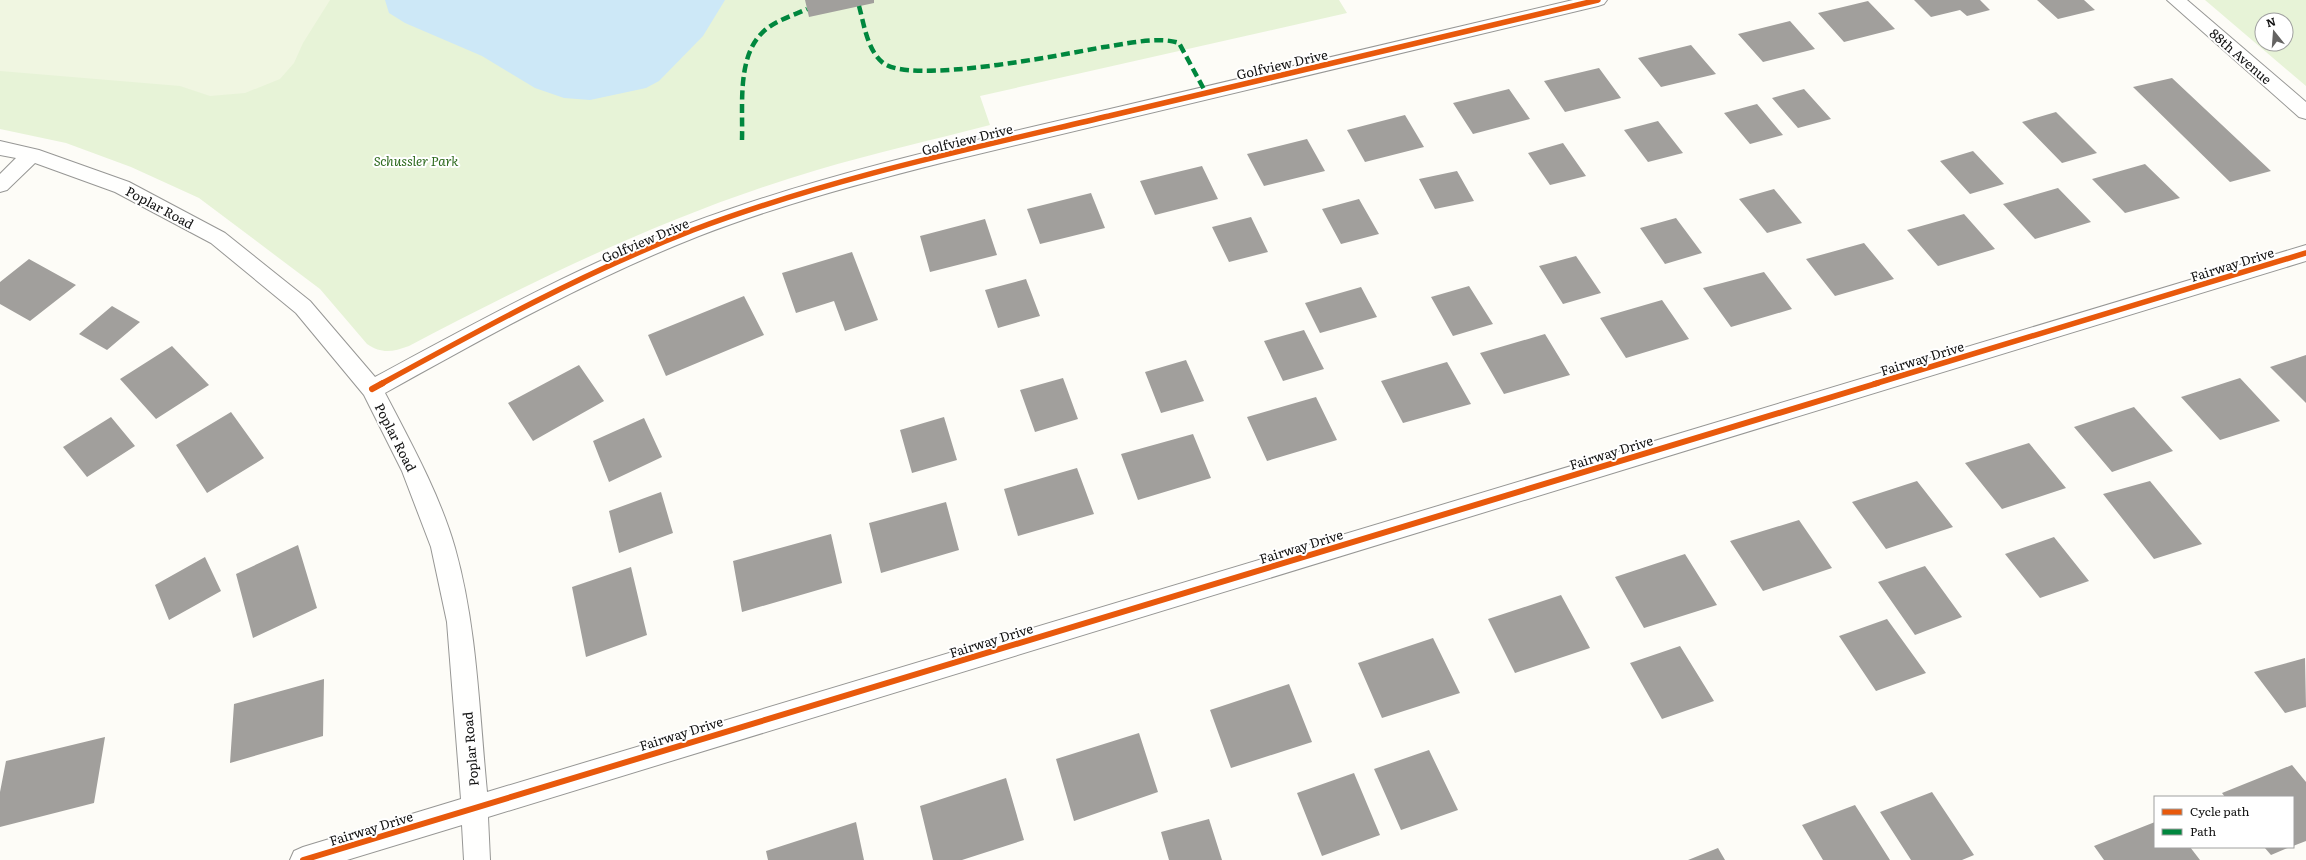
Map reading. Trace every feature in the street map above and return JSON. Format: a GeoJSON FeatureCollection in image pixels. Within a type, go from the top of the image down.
{"type":"FeatureCollection","features":[{"type":"Feature","properties":{"kind":"street","name":"Golfview Drive"},"geometry":{"type":"LineString","coordinates":[[372,389],[490,324],[592,275],[692,232],[800,194],[971,148],[1598,0]]}},
{"type":"Feature","properties":{"kind":"street","name":"88th Avenue"},"geometry":{"type":"LineString","coordinates":[[2176,0],[2306,112]]}},
{"type":"Feature","properties":{"kind":"street","name":"Poplar Road"},"geometry":{"type":"LineString","coordinates":[[0,148],[32,155],[122,187],[218,238],[303,308],[372,389],[414,470],[443,547],[459,622],[477,860]]}},
{"type":"Feature","properties":{"kind":"street"},"geometry":{"type":"LineString","coordinates":[[0,185],[32,155]]}},
{"type":"Feature","properties":{"kind":"street","name":"Fairway Drive"},"geometry":{"type":"LineString","coordinates":[[303,860],[2306,253]]}},
{"type":"Feature","properties":{"kind":"green space","name":"Schussler Park"},"geometry":{"type":"Polygon","coordinates":[[[0,0],[1339,0],[1347,13],[980,96],[990,125],[817,170],[711,206],[608,248],[558,271],[409,346],[392,351],[382,351],[367,344],[320,289],[199,198],[131,167],[66,143],[0,129],[0,0]]]}},
{"type":"Feature","properties":{"kind":"green space"},"geometry":{"type":"Polygon","coordinates":[[[0,0],[330,0],[303,43],[294,63],[280,79],[245,93],[210,96],[180,86],[0,71],[0,0]]]}},
{"type":"Feature","properties":{"kind":"green space"},"geometry":{"type":"Polygon","coordinates":[[[2205,0],[2306,0],[2306,86],[2266,52],[2294,52],[2294,12],[2254,12],[2254,42],[2205,0]]]}},
{"type":"Feature","properties":{"kind":"water"},"geometry":{"type":"Polygon","coordinates":[[[385,0],[725,0],[703,36],[659,81],[646,88],[590,100],[564,98],[535,88],[482,56],[405,23],[389,13],[385,0]]]}},
{"type":"Feature","properties":{"kind":"building"},"geometry":{"type":"Polygon","coordinates":[[[805,0],[874,0],[874,3],[809,17],[805,0]]]}},
{"type":"Feature","properties":{"kind":"building"},"geometry":{"type":"Polygon","coordinates":[[[1914,0],[1980,0],[1990,10],[1967,16],[1960,10],[1931,17],[1914,0]]]}},
{"type":"Feature","properties":{"kind":"building"},"geometry":{"type":"Polygon","coordinates":[[[2037,0],[2084,0],[2095,10],[2058,19],[2037,0]]]}},
{"type":"Feature","properties":{"kind":"building"},"geometry":{"type":"Polygon","coordinates":[[[1868,1],[1895,29],[1844,42],[1818,13],[1868,1]]]}},
{"type":"Feature","properties":{"kind":"building"},"geometry":{"type":"Polygon","coordinates":[[[1790,21],[1815,49],[1763,62],[1738,34],[1790,21]]]}},
{"type":"Feature","properties":{"kind":"building"},"geometry":{"type":"Polygon","coordinates":[[[1691,45],[1716,74],[1661,87],[1638,58],[1691,45]]]}},
{"type":"Feature","properties":{"kind":"building"},"geometry":{"type":"Polygon","coordinates":[[[1599,68],[1621,98],[1565,112],[1544,81],[1599,68]]]}},
{"type":"Feature","properties":{"kind":"building"},"geometry":{"type":"Polygon","coordinates":[[[2172,78],[2271,171],[2230,182],[2133,87],[2172,78]]]}},
{"type":"Feature","properties":{"kind":"building"},"geometry":{"type":"Polygon","coordinates":[[[1509,89],[1530,119],[1473,134],[1453,103],[1509,89]]]}},
{"type":"Feature","properties":{"kind":"building"},"geometry":{"type":"Polygon","coordinates":[[[1804,89],[1831,119],[1798,128],[1772,98],[1804,89]]]}},
{"type":"Feature","properties":{"kind":"building"},"geometry":{"type":"Polygon","coordinates":[[[1757,104],[1783,135],[1750,144],[1724,113],[1757,104]]]}},
{"type":"Feature","properties":{"kind":"building"},"geometry":{"type":"Polygon","coordinates":[[[2056,112],[2097,153],[2062,163],[2022,122],[2056,112]]]}},
{"type":"Feature","properties":{"kind":"building"},"geometry":{"type":"Polygon","coordinates":[[[1405,115],[1424,147],[1365,162],[1347,130],[1405,115]]]}},
{"type":"Feature","properties":{"kind":"building"},"geometry":{"type":"Polygon","coordinates":[[[1658,121],[1683,153],[1648,162],[1624,130],[1658,121]]]}},
{"type":"Feature","properties":{"kind":"building"},"geometry":{"type":"Polygon","coordinates":[[[1307,139],[1325,171],[1264,186],[1247,154],[1307,139]]]}},
{"type":"Feature","properties":{"kind":"building"},"geometry":{"type":"Polygon","coordinates":[[[1563,143],[1586,176],[1550,185],[1528,153],[1563,143]]]}},
{"type":"Feature","properties":{"kind":"building"},"geometry":{"type":"Polygon","coordinates":[[[1973,151],[2004,184],[1970,194],[1940,161],[1973,151]]]}},
{"type":"Feature","properties":{"kind":"building"},"geometry":{"type":"Polygon","coordinates":[[[2145,164],[2180,198],[2125,213],[2092,179],[2145,164]]]}},
{"type":"Feature","properties":{"kind":"building"},"geometry":{"type":"Polygon","coordinates":[[[1202,166],[1218,199],[1155,215],[1140,181],[1202,166]]]}},
{"type":"Feature","properties":{"kind":"building"},"geometry":{"type":"Polygon","coordinates":[[[1457,171],[1474,201],[1435,209],[1419,179],[1457,171]]]}},
{"type":"Feature","properties":{"kind":"building"},"geometry":{"type":"Polygon","coordinates":[[[2058,188],[2091,222],[2035,239],[2003,204],[2058,188]]]}},
{"type":"Feature","properties":{"kind":"building"},"geometry":{"type":"Polygon","coordinates":[[[1774,189],[1802,223],[1767,233],[1739,199],[1774,189]]]}},
{"type":"Feature","properties":{"kind":"building"},"geometry":{"type":"Polygon","coordinates":[[[1091,193],[1105,228],[1040,244],[1027,209],[1091,193]]]}},
{"type":"Feature","properties":{"kind":"building"},"geometry":{"type":"Polygon","coordinates":[[[1359,199],[1379,234],[1341,244],[1322,209],[1359,199]]]}},
{"type":"Feature","properties":{"kind":"building"},"geometry":{"type":"Polygon","coordinates":[[[1964,214],[1995,249],[1938,266],[1907,230],[1964,214]]]}},
{"type":"Feature","properties":{"kind":"building"},"geometry":{"type":"Polygon","coordinates":[[[1251,217],[1268,252],[1229,262],[1212,227],[1251,217]]]}},
{"type":"Feature","properties":{"kind":"building"},"geometry":{"type":"Polygon","coordinates":[[[1676,218],[1702,253],[1665,264],[1640,228],[1676,218]]]}},
{"type":"Feature","properties":{"kind":"building"},"geometry":{"type":"Polygon","coordinates":[[[985,219],[997,255],[930,272],[920,236],[985,219]]]}},
{"type":"Feature","properties":{"kind":"building"},"geometry":{"type":"Polygon","coordinates":[[[1864,243],[1894,279],[1835,296],[1806,259],[1864,243]]]}},
{"type":"Feature","properties":{"kind":"building"},"geometry":{"type":"Polygon","coordinates":[[[852,252],[878,320],[845,331],[834,301],[796,313],[782,273],[852,252]]]}},
{"type":"Feature","properties":{"kind":"building"},"geometry":{"type":"Polygon","coordinates":[[[1576,256],[1601,293],[1563,304],[1539,266],[1576,256]]]}},
{"type":"Feature","properties":{"kind":"building"},"geometry":{"type":"Polygon","coordinates":[[[29,259],[76,285],[30,321],[0,304],[0,282],[29,259]]]}},
{"type":"Feature","properties":{"kind":"building"},"geometry":{"type":"Polygon","coordinates":[[[1764,272],[1792,309],[1731,327],[1703,288],[1764,272]]]}},
{"type":"Feature","properties":{"kind":"building"},"geometry":{"type":"Polygon","coordinates":[[[1026,279],[1040,316],[998,328],[985,290],[1026,279]]]}},
{"type":"Feature","properties":{"kind":"building"},"geometry":{"type":"Polygon","coordinates":[[[1469,286],[1493,324],[1453,336],[1431,297],[1469,286]]]}},
{"type":"Feature","properties":{"kind":"building"},"geometry":{"type":"Polygon","coordinates":[[[1361,287],[1377,317],[1320,333],[1305,303],[1361,287]]]}},
{"type":"Feature","properties":{"kind":"building"},"geometry":{"type":"Polygon","coordinates":[[[744,296],[764,335],[666,376],[648,335],[744,296]]]}},
{"type":"Feature","properties":{"kind":"building"},"geometry":{"type":"Polygon","coordinates":[[[1662,300],[1689,339],[1626,358],[1600,318],[1662,300]]]}},
{"type":"Feature","properties":{"kind":"building"},"geometry":{"type":"Polygon","coordinates":[[[112,306],[140,322],[107,350],[79,334],[112,306]]]}},
{"type":"Feature","properties":{"kind":"building"},"geometry":{"type":"Polygon","coordinates":[[[1304,330],[1324,369],[1283,381],[1264,341],[1304,330]]]}},
{"type":"Feature","properties":{"kind":"building"},"geometry":{"type":"Polygon","coordinates":[[[1545,334],[1570,375],[1504,394],[1480,353],[1545,334]]]}},
{"type":"Feature","properties":{"kind":"building"},"geometry":{"type":"Polygon","coordinates":[[[172,346],[209,385],[156,419],[120,379],[172,346]]]}},
{"type":"Feature","properties":{"kind":"building"},"geometry":{"type":"Polygon","coordinates":[[[2306,355],[2306,403],[2270,367],[2306,355]]]}},
{"type":"Feature","properties":{"kind":"building"},"geometry":{"type":"Polygon","coordinates":[[[1186,360],[1204,401],[1161,413],[1145,372],[1186,360]]]}},
{"type":"Feature","properties":{"kind":"building"},"geometry":{"type":"Polygon","coordinates":[[[1447,362],[1471,404],[1403,423],[1381,381],[1447,362]]]}},
{"type":"Feature","properties":{"kind":"building"},"geometry":{"type":"Polygon","coordinates":[[[579,365],[604,401],[533,441],[508,403],[579,365]]]}},
{"type":"Feature","properties":{"kind":"building"},"geometry":{"type":"Polygon","coordinates":[[[1063,378],[1078,419],[1035,432],[1020,390],[1063,378]]]}},
{"type":"Feature","properties":{"kind":"building"},"geometry":{"type":"Polygon","coordinates":[[[2240,378],[2280,421],[2220,440],[2181,397],[2240,378]]]}},
{"type":"Feature","properties":{"kind":"building"},"geometry":{"type":"Polygon","coordinates":[[[1316,397],[1337,440],[1267,461],[1247,417],[1316,397]]]}},
{"type":"Feature","properties":{"kind":"building"},"geometry":{"type":"Polygon","coordinates":[[[2134,407],[2173,451],[2112,472],[2074,427],[2134,407]]]}},
{"type":"Feature","properties":{"kind":"building"},"geometry":{"type":"Polygon","coordinates":[[[231,412],[264,458],[207,493],[176,445],[231,412]]]}},
{"type":"Feature","properties":{"kind":"building"},"geometry":{"type":"Polygon","coordinates":[[[111,417],[135,446],[87,477],[63,447],[111,417]]]}},
{"type":"Feature","properties":{"kind":"building"},"geometry":{"type":"Polygon","coordinates":[[[944,417],[957,460],[912,473],[900,430],[944,417]]]}},
{"type":"Feature","properties":{"kind":"building"},"geometry":{"type":"Polygon","coordinates":[[[644,418],[662,457],[609,482],[593,441],[644,418]]]}},
{"type":"Feature","properties":{"kind":"building"},"geometry":{"type":"Polygon","coordinates":[[[1193,434],[1211,478],[1138,500],[1121,454],[1193,434]]]}},
{"type":"Feature","properties":{"kind":"building"},"geometry":{"type":"Polygon","coordinates":[[[2029,443],[2066,488],[2002,509],[1965,463],[2029,443]]]}},
{"type":"Feature","properties":{"kind":"building"},"geometry":{"type":"Polygon","coordinates":[[[1077,468],[1094,514],[1018,536],[1004,489],[1077,468]]]}},
{"type":"Feature","properties":{"kind":"building"},"geometry":{"type":"Polygon","coordinates":[[[1917,481],[1953,527],[1886,549],[1852,502],[1917,481]]]}},
{"type":"Feature","properties":{"kind":"building"},"geometry":{"type":"Polygon","coordinates":[[[2150,481],[2202,544],[2154,559],[2103,494],[2150,481]]]}},
{"type":"Feature","properties":{"kind":"building"},"geometry":{"type":"Polygon","coordinates":[[[661,492],[673,533],[619,553],[609,511],[661,492]]]}},
{"type":"Feature","properties":{"kind":"building"},"geometry":{"type":"Polygon","coordinates":[[[946,502],[959,550],[881,573],[869,523],[946,502]]]}},
{"type":"Feature","properties":{"kind":"building"},"geometry":{"type":"Polygon","coordinates":[[[1799,520],[1832,568],[1763,591],[1730,541],[1799,520]]]}},
{"type":"Feature","properties":{"kind":"building"},"geometry":{"type":"Polygon","coordinates":[[[831,534],[842,583],[742,612],[733,561],[831,534]]]}},
{"type":"Feature","properties":{"kind":"building"},"geometry":{"type":"Polygon","coordinates":[[[2054,537],[2089,581],[2040,598],[2005,554],[2054,537]]]}},
{"type":"Feature","properties":{"kind":"building"},"geometry":{"type":"Polygon","coordinates":[[[298,545],[317,608],[253,638],[236,574],[298,545]]]}},
{"type":"Feature","properties":{"kind":"building"},"geometry":{"type":"Polygon","coordinates":[[[1685,554],[1717,605],[1644,628],[1615,577],[1685,554]]]}},
{"type":"Feature","properties":{"kind":"building"},"geometry":{"type":"Polygon","coordinates":[[[205,557],[221,591],[169,620],[155,585],[205,557]]]}},
{"type":"Feature","properties":{"kind":"building"},"geometry":{"type":"Polygon","coordinates":[[[1925,566],[1962,617],[1915,635],[1878,582],[1925,566]]]}},
{"type":"Feature","properties":{"kind":"building"},"geometry":{"type":"Polygon","coordinates":[[[631,567],[647,635],[586,657],[572,587],[631,567]]]}},
{"type":"Feature","properties":{"kind":"building"},"geometry":{"type":"Polygon","coordinates":[[[1561,595],[1590,648],[1515,673],[1488,619],[1561,595]]]}},
{"type":"Feature","properties":{"kind":"building"},"geometry":{"type":"Polygon","coordinates":[[[1887,619],[1926,673],[1876,691],[1839,636],[1887,619]]]}},
{"type":"Feature","properties":{"kind":"building"},"geometry":{"type":"Polygon","coordinates":[[[1433,638],[1460,693],[1382,718],[1358,663],[1433,638]]]}},
{"type":"Feature","properties":{"kind":"building"},"geometry":{"type":"Polygon","coordinates":[[[1680,646],[1714,701],[1662,719],[1630,663],[1680,646]]]}},
{"type":"Feature","properties":{"kind":"building"},"geometry":{"type":"Polygon","coordinates":[[[2305,658],[2306,707],[2285,713],[2254,672],[2305,658]]]}},
{"type":"Feature","properties":{"kind":"building"},"geometry":{"type":"Polygon","coordinates":[[[324,679],[323,736],[230,763],[234,704],[324,679]]]}},
{"type":"Feature","properties":{"kind":"building"},"geometry":{"type":"Polygon","coordinates":[[[1289,684],[1312,742],[1231,768],[1210,710],[1289,684]]]}},
{"type":"Feature","properties":{"kind":"building"},"geometry":{"type":"Polygon","coordinates":[[[1139,733],[1158,792],[1074,821],[1056,759],[1139,733]]]}},
{"type":"Feature","properties":{"kind":"building"},"geometry":{"type":"Polygon","coordinates":[[[105,737],[94,803],[0,827],[0,792],[6,761],[105,737]]]}},
{"type":"Feature","properties":{"kind":"building"},"geometry":{"type":"Polygon","coordinates":[[[1429,750],[1458,810],[1401,830],[1374,769],[1429,750]]]}},
{"type":"Feature","properties":{"kind":"building"},"geometry":{"type":"Polygon","coordinates":[[[2292,765],[2306,782],[2306,841],[2294,846],[2294,796],[2224,796],[2222,793],[2292,765]]]}},
{"type":"Feature","properties":{"kind":"building"},"geometry":{"type":"Polygon","coordinates":[[[1354,773],[1380,835],[1322,856],[1297,793],[1354,773]]]}},
{"type":"Feature","properties":{"kind":"building"},"geometry":{"type":"Polygon","coordinates":[[[1006,778],[1024,840],[962,860],[933,860],[920,806],[1006,778]]]}},
{"type":"Feature","properties":{"kind":"building"},"geometry":{"type":"Polygon","coordinates":[[[1932,792],[1974,855],[1962,860],[1911,860],[1880,812],[1932,792]]]}},
{"type":"Feature","properties":{"kind":"building"},"geometry":{"type":"Polygon","coordinates":[[[1855,805],[1890,860],[1823,860],[1802,825],[1855,805]]]}},
{"type":"Feature","properties":{"kind":"building"},"geometry":{"type":"Polygon","coordinates":[[[1209,819],[1222,860],[1169,860],[1161,832],[1209,819]]]}},
{"type":"Feature","properties":{"kind":"building"},"geometry":{"type":"Polygon","coordinates":[[[856,822],[864,860],[768,860],[766,851],[856,822]]]}},
{"type":"Feature","properties":{"kind":"building"},"geometry":{"type":"Polygon","coordinates":[[[2154,822],[2154,848],[2191,848],[2200,860],[2104,860],[2094,846],[2154,822]]]}},
{"type":"Feature","properties":{"kind":"building"},"geometry":{"type":"Polygon","coordinates":[[[1718,848],[1725,860],[1688,860],[1718,848]]]}},
{"type":"Feature","properties":{"kind":"building"},"geometry":{"type":"Polygon","coordinates":[[[2265,848],[2288,848],[2271,855],[2265,848]]]}},
{"type":"Feature","properties":{"kind":"marked path"},"geometry":{"type":"LineString","coordinates":[[859,6],[868,39],[876,55],[887,66],[904,70],[961,68],[1032,59],[1120,45],[1170,40],[1179,43],[1206,93]]}},
{"type":"Feature","properties":{"kind":"marked path"},"geometry":{"type":"LineString","coordinates":[[742,140],[744,84],[749,55],[754,43],[761,34],[771,26],[807,9]]}},
{"type":"Feature","properties":{"kind":"cycle path"},"geometry":{"type":"LineString","coordinates":[[372,389],[529,305],[610,266],[692,231],[792,196],[945,155],[1598,0]]}},
{"type":"Feature","properties":{"kind":"cycle path"},"geometry":{"type":"LineString","coordinates":[[303,860],[2306,253]]}}]}
